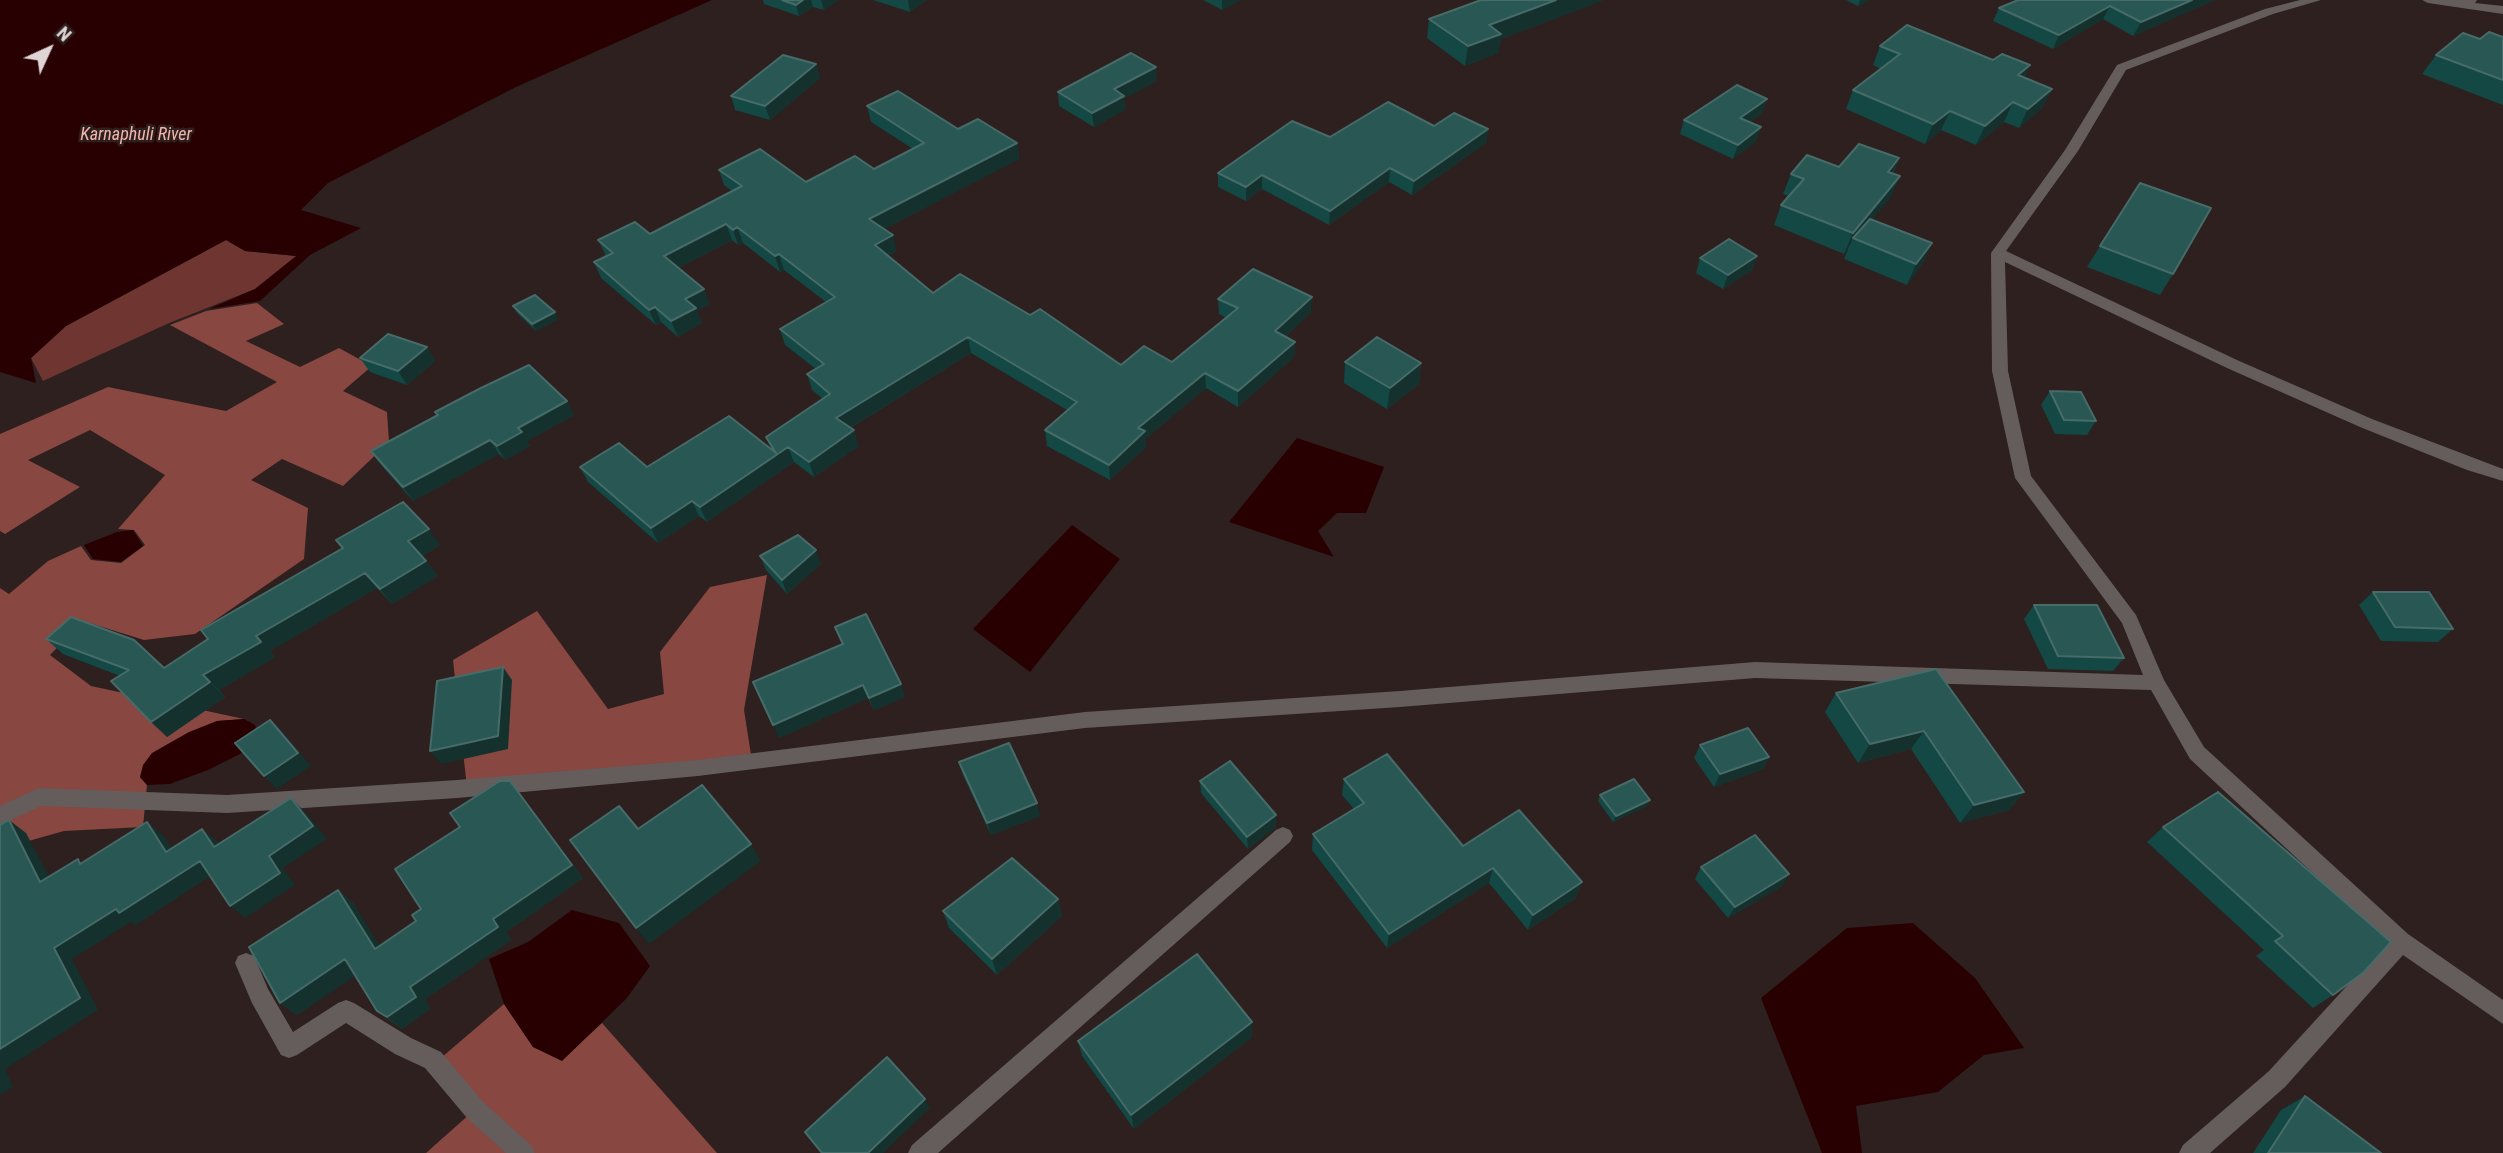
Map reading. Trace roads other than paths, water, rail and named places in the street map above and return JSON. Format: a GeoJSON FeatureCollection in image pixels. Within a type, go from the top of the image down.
{"type":"FeatureCollection","features":[{"type":"Feature","properties":{"kind":"street"},"geometry":{"type":"LineString","coordinates":[[2315,0],[2269,11],[2121,68],[2071,151],[1998,253],[2000,371],[2023,478],[2130,620],[2156,684],[2197,753],[2401,942],[2503,1013]]}},
{"type":"Feature","properties":{"kind":"street"},"geometry":{"type":"LineString","coordinates":[[2428,0],[2469,3],[2503,10]]}},
{"type":"Feature","properties":{"kind":"street"},"geometry":{"type":"LineString","coordinates":[[1998,253],[2232,364],[2354,418],[2473,466],[2503,475]]}},
{"type":"Feature","properties":{"kind":"street"},"geometry":{"type":"LineString","coordinates":[[0,816],[39,797],[227,804],[457,789],[698,768],[1086,720],[1400,699],[1755,670],[2156,684]]}},
{"type":"Feature","properties":{"kind":"street"},"geometry":{"type":"LineString","coordinates":[[920,1153],[1283,836]]}},
{"type":"Feature","properties":{"kind":"street"},"geometry":{"type":"LineString","coordinates":[[2191,1153],[2277,1079],[2401,942]]}},
{"type":"Feature","properties":{"kind":"street"},"geometry":{"type":"LineString","coordinates":[[246,963],[260,996],[289,1047],[346,1012],[403,1046],[433,1060],[475,1110],[523,1153]]}},
{"type":"Feature","properties":{"kind":"water","name":"Karnaphuli River"},"geometry":{"type":"Polygon","coordinates":[[[0,0],[712,0],[516,87],[328,183],[301,210],[361,228],[310,255],[260,301],[209,309],[255,289],[296,256],[245,251],[226,240],[66,326],[31,358],[36,383],[0,372],[0,0]]]}},
{"type":"Feature","properties":{"kind":"water"},"geometry":{"type":"Polygon","coordinates":[[[1297,438],[1384,467],[1366,513],[1337,513],[1318,531],[1334,557],[1229,522],[1297,438]]]}},
{"type":"Feature","properties":{"kind":"water"},"geometry":{"type":"Polygon","coordinates":[[[1072,525],[1120,559],[1030,672],[973,629],[1072,525]]]}},
{"type":"Feature","properties":{"kind":"water"},"geometry":{"type":"Polygon","coordinates":[[[133,530],[143,546],[121,562],[93,559],[84,545],[117,532],[133,530]]]}},
{"type":"Feature","properties":{"kind":"water"},"geometry":{"type":"Polygon","coordinates":[[[244,719],[255,725],[258,735],[240,754],[208,770],[170,784],[147,785],[140,777],[143,765],[152,753],[189,732],[217,721],[244,719]]]}},
{"type":"Feature","properties":{"kind":"water"},"geometry":{"type":"Polygon","coordinates":[[[572,910],[619,923],[650,966],[626,999],[562,1061],[533,1047],[504,1004],[489,959],[528,942],[572,910]]]}},
{"type":"Feature","properties":{"kind":"water"},"geometry":{"type":"Polygon","coordinates":[[[1913,923],[1975,978],[2024,1048],[1984,1055],[1938,1092],[1856,1106],[1862,1153],[1822,1153],[1761,998],[1847,928],[1913,923]]]}}]}
